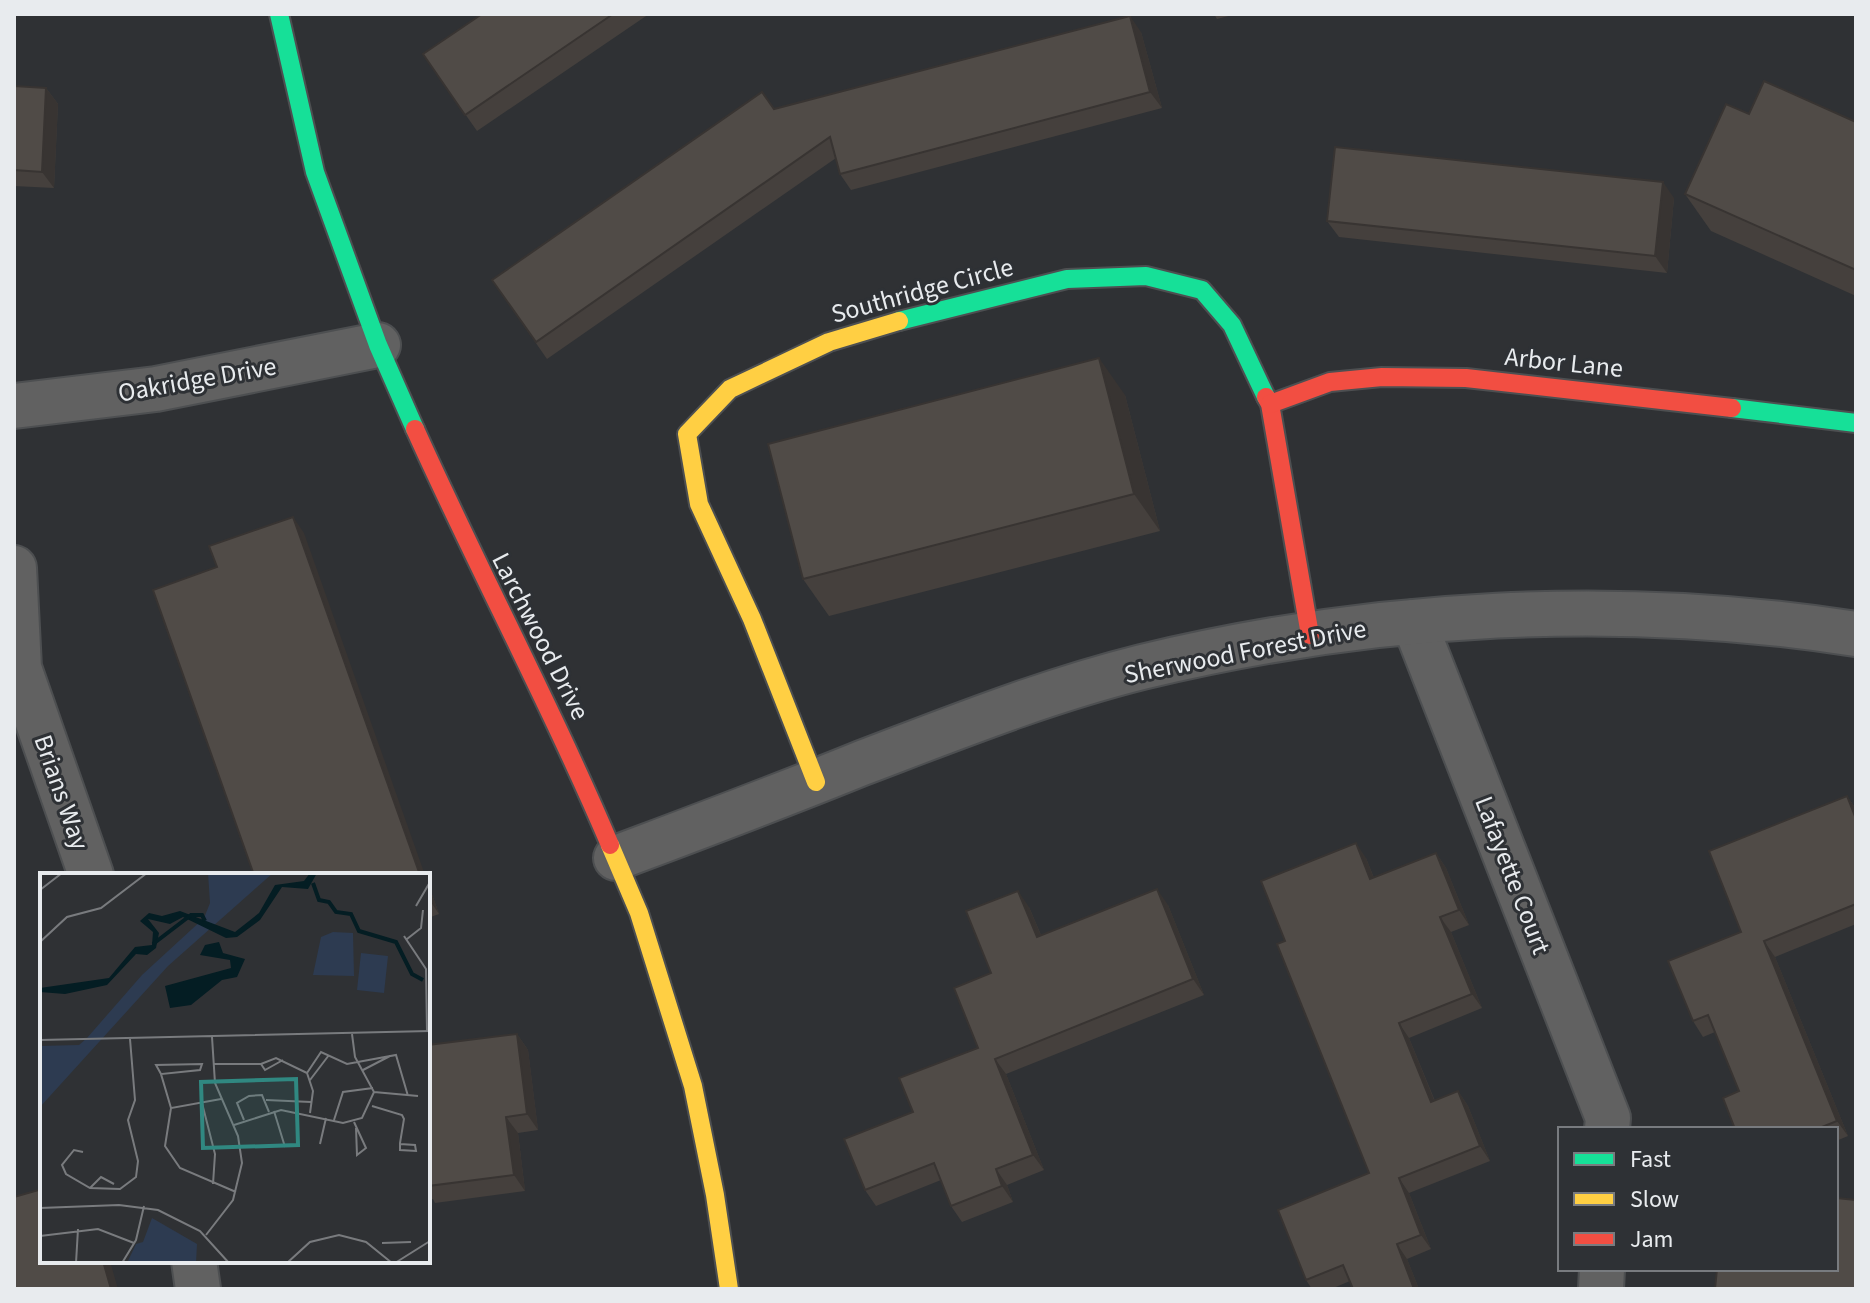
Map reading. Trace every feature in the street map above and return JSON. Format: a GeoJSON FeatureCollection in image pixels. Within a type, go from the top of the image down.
{"type":"FeatureCollection","features":[{"type":"Feature","properties":{"kind":"street","name":"Larchwood Drive"},"geometry":{"type":"LineString","coordinates":[[279,14],[315,172],[378,345],[468,547],[571,754],[639,913],[693,1086],[715,1195],[729,1289]]}},
{"type":"Feature","properties":{"kind":"street","name":"Southridge Circle"},"geometry":{"type":"LineString","coordinates":[[816,782],[752,619],[699,504],[687,434],[730,389],[829,342],[930,311],[1067,279],[1146,276],[1202,290],[1232,325],[1270,404],[1310,635]]}},
{"type":"Feature","properties":{"kind":"street","name":"Oakridge Drive"},"geometry":{"type":"LineString","coordinates":[[14,406],[156,389],[378,345]]}},
{"type":"Feature","properties":{"kind":"street","name":"Arbor Lane"},"geometry":{"type":"LineString","coordinates":[[1270,404],[1330,382],[1382,377],[1466,378],[1856,423]]}},
{"type":"Feature","properties":{"kind":"street","name":"Brians Way"},"geometry":{"type":"LineString","coordinates":[[14,568],[19,668],[90,873]]}},
{"type":"Feature","properties":{"kind":"street","name":"Sherwood Forest Drive"},"geometry":{"type":"LineString","coordinates":[[616,858],[991,713],[1140,668],[1310,635],[1414,622],[1556,613],[1689,616],[1856,634]]}},
{"type":"Feature","properties":{"kind":"street","name":"Lafayette Court"},"geometry":{"type":"LineString","coordinates":[[1414,622],[1608,1118],[1607,1127]]}},
{"type":"Feature","properties":{"kind":"street"},"geometry":{"type":"LineString","coordinates":[[194,1263],[198,1289]]}},
{"type":"Feature","properties":{"kind":"building"},"geometry":{"type":"Polygon","coordinates":[[[482,14],[613,14],[465,115],[423,54],[482,14]]]}},
{"type":"Feature","properties":{"kind":"building"},"geometry":{"type":"Polygon","coordinates":[[[1130,16],[1150,92],[840,174],[830,137],[536,342],[492,280],[762,92],[774,109],[1130,16]]]}},
{"type":"Feature","properties":{"kind":"building"},"geometry":{"type":"Polygon","coordinates":[[[1764,81],[1856,122],[1856,270],[1685,194],[1726,104],[1749,114],[1764,81]]]}},
{"type":"Feature","properties":{"kind":"building"},"geometry":{"type":"Polygon","coordinates":[[[14,86],[46,88],[42,172],[14,170],[14,86]]]}},
{"type":"Feature","properties":{"kind":"building"},"geometry":{"type":"Polygon","coordinates":[[[1335,147],[1663,182],[1655,256],[1327,221],[1335,147]]]}},
{"type":"Feature","properties":{"kind":"building"},"geometry":{"type":"Polygon","coordinates":[[[1099,358],[1134,494],[803,579],[768,444],[1099,358]]]}},
{"type":"Feature","properties":{"kind":"building"},"geometry":{"type":"Polygon","coordinates":[[[293,517],[419,873],[253,873],[153,590],[217,567],[209,546],[293,517]]]}},
{"type":"Feature","properties":{"kind":"building"},"geometry":{"type":"Polygon","coordinates":[[[1847,796],[1856,819],[1856,904],[1764,941],[1837,1121],[1822,1127],[1734,1127],[1723,1098],[1739,1091],[1708,1015],[1693,1021],[1668,961],[1741,932],[1709,851],[1847,796]]]}},
{"type":"Feature","properties":{"kind":"building"},"geometry":{"type":"Polygon","coordinates":[[[1356,843],[1370,879],[1436,853],[1459,910],[1440,917],[1472,994],[1399,1023],[1431,1102],[1458,1091],[1480,1146],[1399,1178],[1421,1235],[1397,1244],[1414,1289],[1353,1289],[1343,1265],[1306,1280],[1278,1210],[1369,1173],[1277,944],[1285,941],[1261,881],[1356,843]]]}},
{"type":"Feature","properties":{"kind":"building"},"geometry":{"type":"Polygon","coordinates":[[[1157,889],[1193,979],[995,1059],[1033,1155],[996,1169],[1002,1186],[951,1206],[934,1163],[865,1190],[844,1139],[913,1112],[899,1078],[978,1048],[954,988],[991,973],[966,911],[1018,891],[1037,937],[1157,889]]]}},
{"type":"Feature","properties":{"kind":"building"},"geometry":{"type":"Polygon","coordinates":[[[517,1034],[527,1114],[506,1117],[514,1175],[430,1186],[430,1045],[517,1034]]]}},
{"type":"Feature","properties":{"kind":"building"},"geometry":{"type":"Polygon","coordinates":[[[40,1190],[40,1263],[104,1263],[111,1289],[14,1289],[14,1197],[40,1190]]]}},
{"type":"Feature","properties":{"kind":"building"},"geometry":{"type":"Polygon","coordinates":[[[1838,1198],[1856,1200],[1856,1289],[1715,1289],[1717,1271],[1838,1271],[1838,1198]]]}},
{"type":"Feature","properties":{"kind":"traffic: fast"},"geometry":{"type":"LineString","coordinates":[[279,14],[315,172],[378,345],[415,429]]}},
{"type":"Feature","properties":{"kind":"traffic: fast"},"geometry":{"type":"LineString","coordinates":[[899,321],[1067,279],[1146,276],[1202,290],[1232,325],[1266,397]]}},
{"type":"Feature","properties":{"kind":"traffic: fast"},"geometry":{"type":"LineString","coordinates":[[1732,408],[1856,423]]}},
{"type":"Feature","properties":{"kind":"traffic: slow"},"geometry":{"type":"LineString","coordinates":[[816,782],[752,619],[699,504],[687,434],[730,389],[829,342],[899,321]]}},
{"type":"Feature","properties":{"kind":"traffic: slow"},"geometry":{"type":"LineString","coordinates":[[610,845],[639,913],[693,1086],[715,1195],[729,1289]]}},
{"type":"Feature","properties":{"kind":"traffic: jam"},"geometry":{"type":"LineString","coordinates":[[1270,404],[1330,382],[1382,377],[1466,378],[1732,408]]}},
{"type":"Feature","properties":{"kind":"traffic: jam"},"geometry":{"type":"LineString","coordinates":[[1266,397],[1270,404],[1310,635]]}},
{"type":"Feature","properties":{"kind":"traffic: jam"},"geometry":{"type":"LineString","coordinates":[[415,429],[610,845]]}}]}
